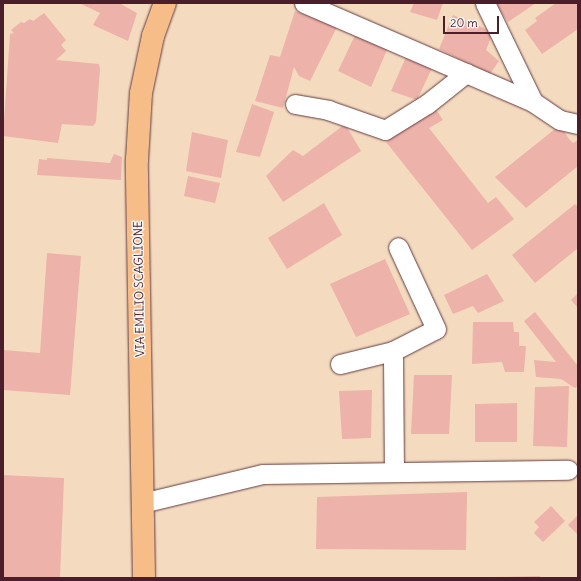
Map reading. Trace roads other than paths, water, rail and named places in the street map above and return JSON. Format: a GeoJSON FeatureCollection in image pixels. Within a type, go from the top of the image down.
{"type":"FeatureCollection","features":[{"type":"Feature","properties":{"kind":"main road","name":"VIA EMILIO SCAGLIONE"},"geometry":{"type":"LineString","coordinates":[[144,578],[137,160],[141,93],[153,36],[165,3]]}},
{"type":"Feature","properties":{"kind":"street"},"geometry":{"type":"LineString","coordinates":[[304,3],[533,102],[560,120],[578,124]]}},
{"type":"Feature","properties":{"kind":"street"},"geometry":{"type":"LineString","coordinates":[[485,3],[533,102]]}},
{"type":"Feature","properties":{"kind":"street"},"geometry":{"type":"LineString","coordinates":[[295,104],[328,110],[385,130],[426,104],[466,73]]}},
{"type":"Feature","properties":{"kind":"street"},"geometry":{"type":"LineString","coordinates":[[340,364],[393,351],[436,329],[398,247]]}},
{"type":"Feature","properties":{"kind":"street"},"geometry":{"type":"LineString","coordinates":[[393,351],[394,472]]}},
{"type":"Feature","properties":{"kind":"street"},"geometry":{"type":"LineString","coordinates":[[142,503],[262,474],[568,470]]}}]}
